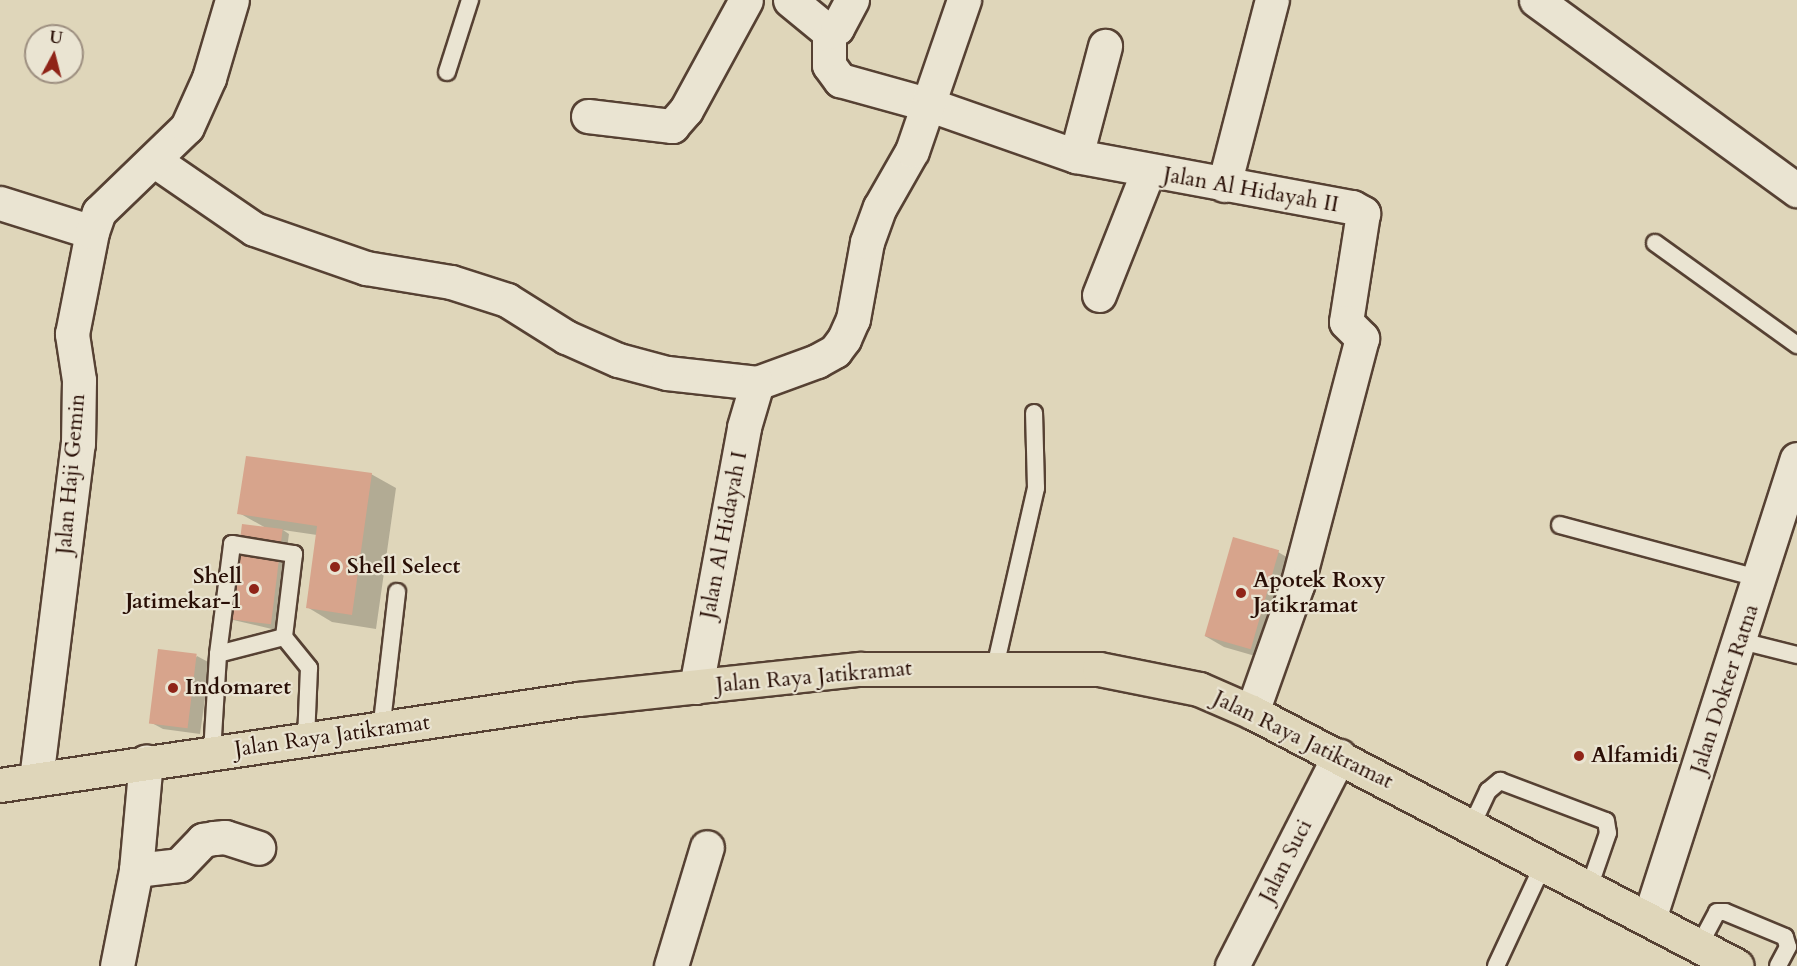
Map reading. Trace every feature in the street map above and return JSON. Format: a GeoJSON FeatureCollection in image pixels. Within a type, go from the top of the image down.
{"type":"FeatureCollection","features":[{"type":"Feature","properties":{"kind":"main road","name":"Jalan Raya Jatikramat"},"geometry":{"type":"LineString","coordinates":[[0,785],[146,761],[381,731],[578,699],[861,669],[995,667],[1099,669],[1147,676],[1199,689],[1252,711],[1737,966]]}},
{"type":"Feature","properties":{"kind":"street","name":"Jalan Haji Gemin"},"geometry":{"type":"LineString","coordinates":[[36,779],[78,444],[79,380],[72,334],[92,232],[99,212],[187,127],[209,78],[232,0]]}},
{"type":"Feature","properties":{"kind":"street"},"geometry":{"type":"LineString","coordinates":[[588,116],[672,126],[686,110],[746,0]]}},
{"type":"Feature","properties":{"kind":"street"},"geometry":{"type":"LineString","coordinates":[[790,0],[829,33],[837,28],[852,0]]}},
{"type":"Feature","properties":{"kind":"street"},"geometry":{"type":"LineString","coordinates":[[154,161],[254,229],[366,268],[451,282],[507,300],[566,337],[618,360],[667,373],[757,383],[817,361],[835,351],[844,339],[853,319],[867,242],[879,207],[912,151],[930,105],[964,0]]}},
{"type":"Feature","properties":{"kind":"street"},"geometry":{"type":"LineString","coordinates":[[1224,185],[1272,0]]}},
{"type":"Feature","properties":{"kind":"street"},"geometry":{"type":"LineString","coordinates":[[1557,7],[1797,190]]}},
{"type":"Feature","properties":{"kind":"street","name":"Jalan Al Hidayah II"},"geometry":{"type":"LineString","coordinates":[[829,33],[830,65],[840,80],[930,105],[1076,156],[1352,207],[1363,213],[1346,322],[1362,338],[1296,585],[1252,711]]}},
{"type":"Feature","properties":{"kind":"street"},"geometry":{"type":"LineString","coordinates":[[1076,156],[1105,46]]}},
{"type":"Feature","properties":{"kind":"street"},"geometry":{"type":"LineString","coordinates":[[1099,295],[1148,171]]}},
{"type":"Feature","properties":{"kind":"street"},"geometry":{"type":"LineString","coordinates":[[0,203],[92,232]]}},
{"type":"Feature","properties":{"kind":"street","name":"Jalan Al Hidayah I"},"geometry":{"type":"LineString","coordinates":[[696,687],[744,427],[757,383]]}},
{"type":"Feature","properties":{"kind":"street","name":"Jalan Dokter Ratna"},"geometry":{"type":"LineString","coordinates":[[1649,919],[1761,579],[1797,459]]}},
{"type":"Feature","properties":{"kind":"street","name":"Jalan Suci"},"geometry":{"type":"LineString","coordinates":[[1232,966],[1339,756]]}},
{"type":"Feature","properties":{"kind":"street"},"geometry":{"type":"LineString","coordinates":[[117,966],[135,870],[146,761]]}},
{"type":"Feature","properties":{"kind":"street"},"geometry":{"type":"LineString","coordinates":[[135,870],[179,865],[203,840],[214,838],[225,837],[258,848]]}},
{"type":"Feature","properties":{"kind":"street"},"geometry":{"type":"LineString","coordinates":[[671,966],[707,847]]}},
{"type":"Feature","properties":{"kind":"lane"},"geometry":{"type":"LineString","coordinates":[[447,72],[470,0]]}},
{"type":"Feature","properties":{"kind":"lane"},"geometry":{"type":"LineString","coordinates":[[1655,243],[1797,345]]}},
{"type":"Feature","properties":{"kind":"lane"},"geometry":{"type":"LineString","coordinates":[[995,667],[1036,488],[1034,413]]}},
{"type":"Feature","properties":{"kind":"lane"},"geometry":{"type":"LineString","coordinates":[[1560,525],[1761,579]]}},
{"type":"Feature","properties":{"kind":"lane"},"geometry":{"type":"LineString","coordinates":[[212,753],[218,654],[232,544],[294,554],[284,637],[309,668],[306,739]]}},
{"type":"Feature","properties":{"kind":"lane"},"geometry":{"type":"LineString","coordinates":[[381,731],[397,592]]}},
{"type":"Feature","properties":{"kind":"lane"},"geometry":{"type":"LineString","coordinates":[[218,654],[284,637]]}},
{"type":"Feature","properties":{"kind":"lane"},"geometry":{"type":"LineString","coordinates":[[1741,641],[1797,655]]}},
{"type":"Feature","properties":{"kind":"lane"},"geometry":{"type":"LineString","coordinates":[[1472,825],[1488,791],[1500,780],[1606,820],[1608,833],[1589,888]]}},
{"type":"Feature","properties":{"kind":"lane"},"geometry":{"type":"LineString","coordinates":[[1496,966],[1544,863]]}},
{"type":"Feature","properties":{"kind":"lane"},"geometry":{"type":"LineString","coordinates":[[1699,946],[1717,912],[1725,912],[1785,937],[1788,947],[1778,966]]}},
{"type":"Feature","properties":{"kind":"building","name":"Shell Select"},"geometry":{"type":"Polygon","coordinates":[[[246,456],[372,473],[352,615],[306,608],[317,526],[237,514],[246,456]]]}},
{"type":"Feature","properties":{"kind":"building","name":"Shell Jatimekar-1"},"geometry":{"type":"Polygon","coordinates":[[[242,524],[283,529],[271,624],[230,619],[242,524]]]}},
{"type":"Feature","properties":{"kind":"building","name":"Apotek Roxy Jatikramat"},"geometry":{"type":"Polygon","coordinates":[[[1233,537],[1279,550],[1251,649],[1205,636],[1233,537]]]}},
{"type":"Feature","properties":{"kind":"building","name":"Indomaret"},"geometry":{"type":"Polygon","coordinates":[[[158,649],[197,654],[188,728],[149,723],[158,649]]]}},
{"type":"Feature","properties":{"kind":"place","name":"Shell Select"},"geometry":{"type":"Point","coordinates":[335,567]}},
{"type":"Feature","properties":{"kind":"place","name":"Shell Jatimekar-1"},"geometry":{"type":"Point","coordinates":[254,589]}},
{"type":"Feature","properties":{"kind":"place","name":"Apotek Roxy Jatikramat"},"geometry":{"type":"Point","coordinates":[1241,593]}},
{"type":"Feature","properties":{"kind":"place","name":"Indomaret"},"geometry":{"type":"Point","coordinates":[173,688]}},
{"type":"Feature","properties":{"kind":"place","name":"Alfamidi"},"geometry":{"type":"Point","coordinates":[1579,756]}}]}
